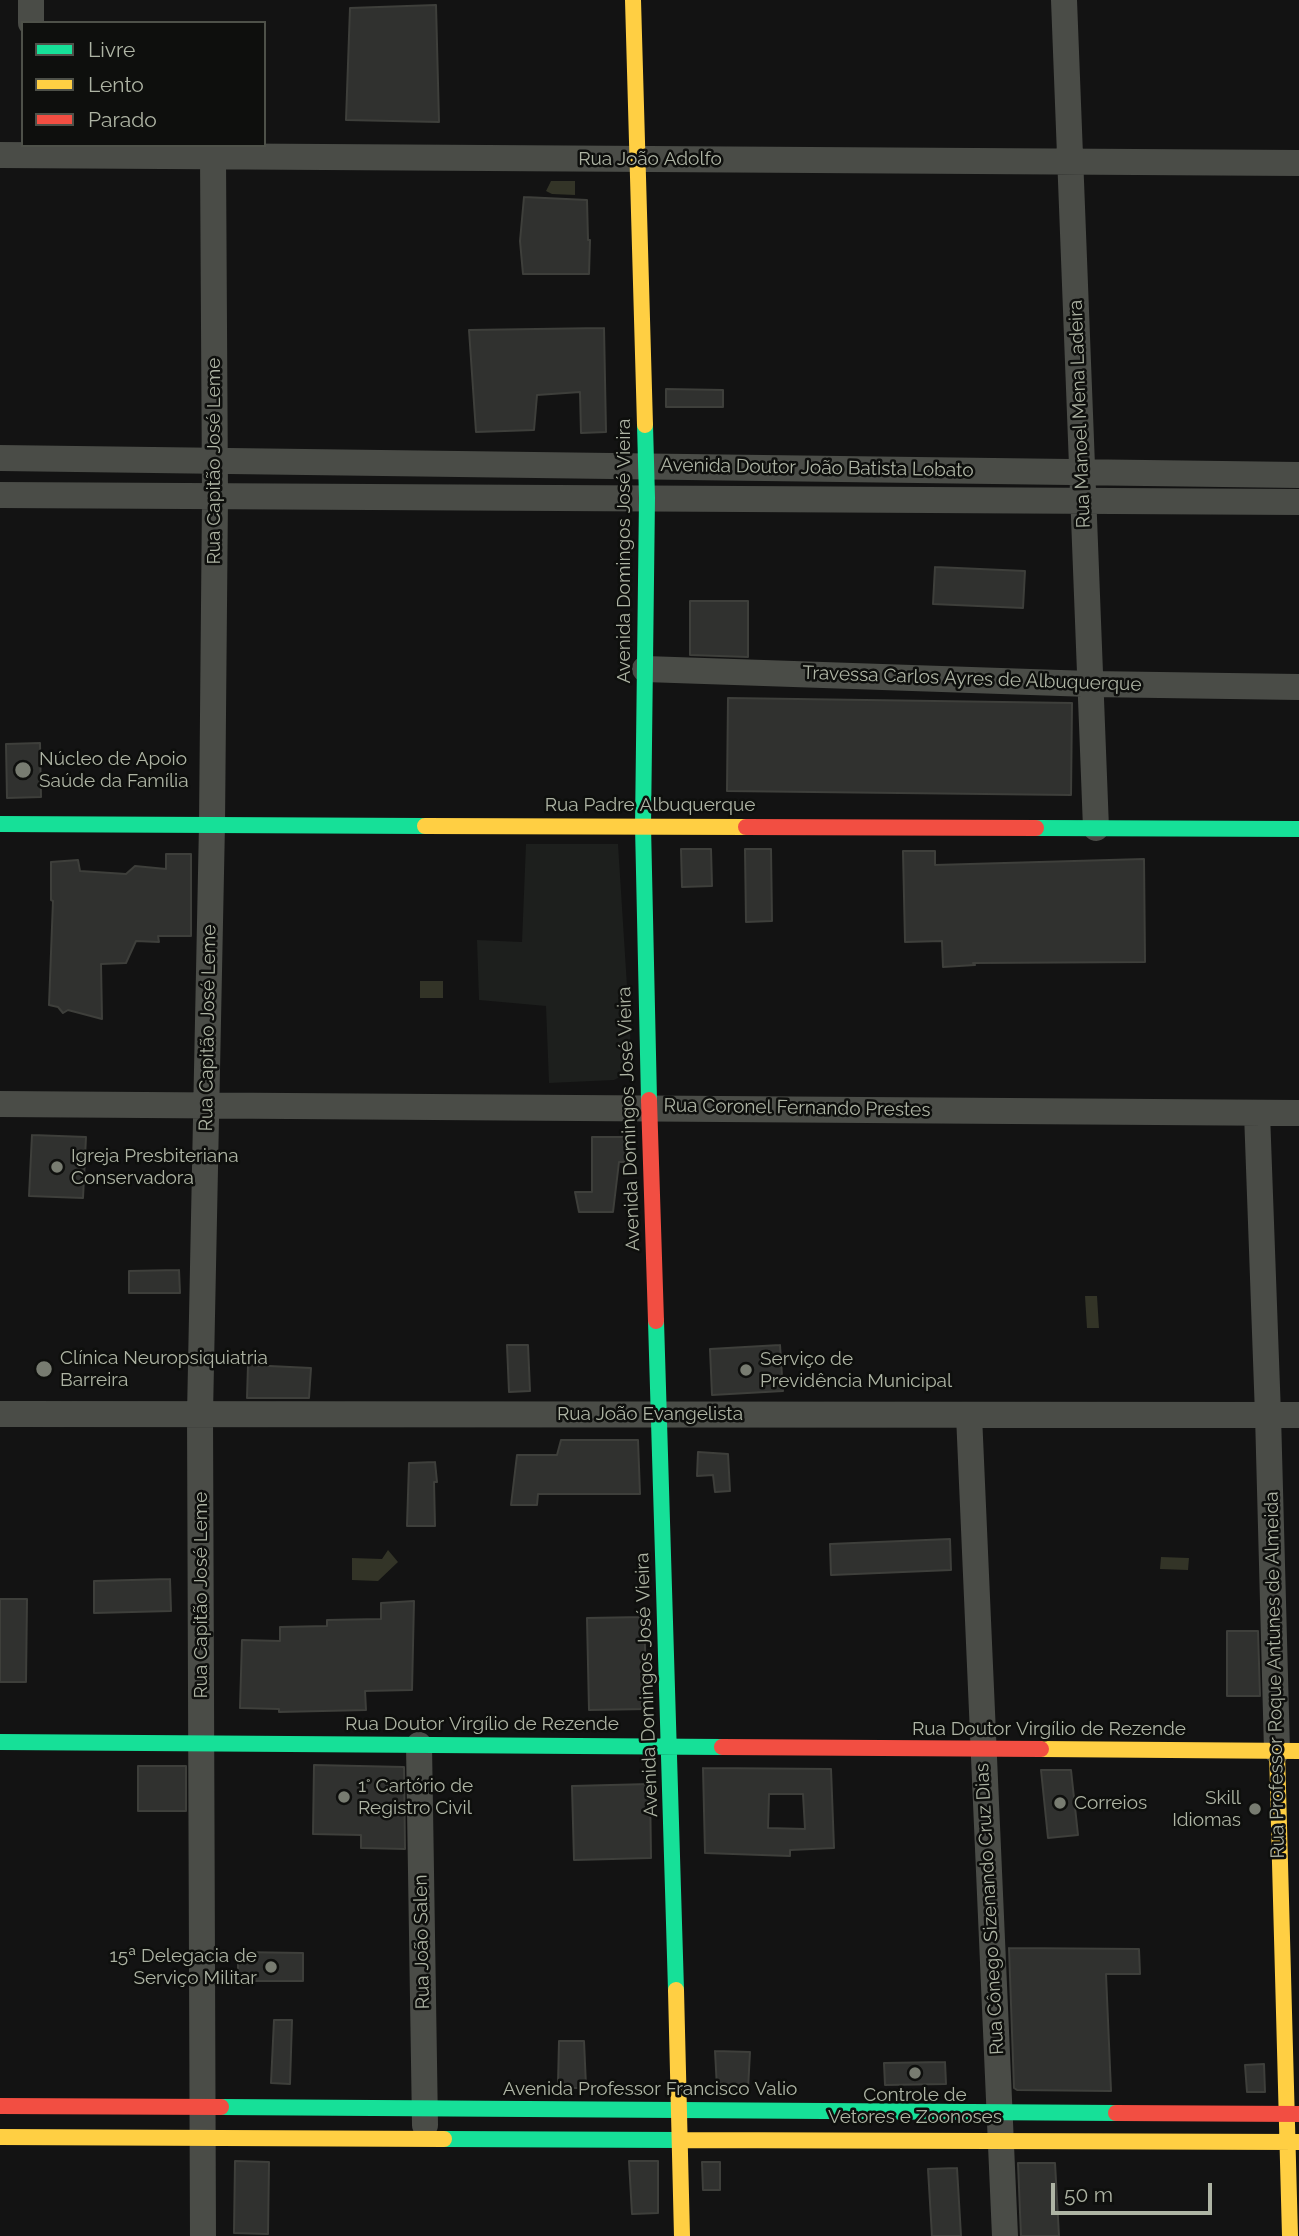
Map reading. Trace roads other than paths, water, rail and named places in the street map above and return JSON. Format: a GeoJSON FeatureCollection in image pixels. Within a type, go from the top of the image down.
{"type":"FeatureCollection","features":[{"type":"Feature","properties":{"kind":"main road","name":"Avenida Domingos José Vieira"},"geometry":{"type":"LineString","coordinates":[[633,0],[647,498],[643,826],[649,1107],[671,1747],[682,2236]]}},
{"type":"Feature","properties":{"kind":"main road","name":"Rua Padre Albuquerque"},"geometry":{"type":"LineString","coordinates":[[0,824],[1299,829]]}},
{"type":"Feature","properties":{"kind":"main road","name":"Rua Doutor Virgílio de Rezende"},"geometry":{"type":"LineString","coordinates":[[0,1742],[1288,1751]]}},
{"type":"Feature","properties":{"kind":"main road","name":"Rua Professor Roque Antunes de Almeida"},"geometry":{"type":"LineString","coordinates":[[1288,1751],[1292,2114],[1290,2236]]}},
{"type":"Feature","properties":{"kind":"main road","name":"Avenida Professor Francisco Valio"},"geometry":{"type":"LineString","coordinates":[[0,2106],[1292,2114]]}},
{"type":"Feature","properties":{"kind":"main road"},"geometry":{"type":"LineString","coordinates":[[48,2106],[49,2138]]}},
{"type":"Feature","properties":{"kind":"main road"},"geometry":{"type":"LineString","coordinates":[[0,2137],[1292,2142]]}},
{"type":"Feature","properties":{"kind":"street"},"geometry":{"type":"LineString","coordinates":[[30,21],[31,0]]}},
{"type":"Feature","properties":{"kind":"street","name":"Rua Manoel Mena Ladeira"},"geometry":{"type":"LineString","coordinates":[[1064,0],[1096,828]]}},
{"type":"Feature","properties":{"kind":"street","name":"Rua João Adolfo"},"geometry":{"type":"LineString","coordinates":[[0,155],[30,150],[213,156],[1299,163]]}},
{"type":"Feature","properties":{"kind":"street","name":"Rua Capitão José Leme"},"geometry":{"type":"LineString","coordinates":[[203,2236],[200,1414],[212,824],[215,496],[213,156]]}},
{"type":"Feature","properties":{"kind":"street","name":"Avenida Doutor João Batista Lobato"},"geometry":{"type":"LineString","coordinates":[[0,458],[1299,475]]}},
{"type":"Feature","properties":{"kind":"street","name":"Avenida Doutor João Batista Lobato"},"geometry":{"type":"LineString","coordinates":[[0,495],[1299,502]]}},
{"type":"Feature","properties":{"kind":"street","name":"Travessa Carlos Ayres de Albuquerque"},"geometry":{"type":"LineString","coordinates":[[645,669],[1090,684],[1299,687]]}},
{"type":"Feature","properties":{"kind":"street","name":"Rua Coronel Fernando Prestes"},"geometry":{"type":"LineString","coordinates":[[0,1104],[1299,1113]]}},
{"type":"Feature","properties":{"kind":"street","name":"Rua Professor Roque Antunes de Almeida"},"geometry":{"type":"LineString","coordinates":[[1256,1113],[1268,1415],[1288,1751]]}},
{"type":"Feature","properties":{"kind":"street","name":"Rua João Evangelista"},"geometry":{"type":"LineString","coordinates":[[0,1414],[1299,1415]]}},
{"type":"Feature","properties":{"kind":"street","name":"Rua Cônego Sizenando Cruz Dias"},"geometry":{"type":"LineString","coordinates":[[969,1415],[1004,2236]]}},
{"type":"Feature","properties":{"kind":"street","name":"Rua João Salen"},"geometry":{"type":"LineString","coordinates":[[419,1745],[426,2139]]}},
{"type":"Feature","properties":{"kind":"place","name":"Núcleo de Apoio Saúde da Família"},"geometry":{"type":"Point","coordinates":[23,770]}},
{"type":"Feature","properties":{"kind":"place","name":"Igreja Presbiteriana Conservadora"},"geometry":{"type":"Point","coordinates":[57,1167]}},
{"type":"Feature","properties":{"kind":"place","name":"Clínica Neuropsiquiatria Barreira"},"geometry":{"type":"Point","coordinates":[44,1369]}},
{"type":"Feature","properties":{"kind":"place","name":"Serviço de Previdência Municipal"},"geometry":{"type":"Point","coordinates":[746,1370]}},
{"type":"Feature","properties":{"kind":"place","name":"1° Cartório de Registro Civil"},"geometry":{"type":"Point","coordinates":[344,1797]}},
{"type":"Feature","properties":{"kind":"place","name":"Correios"},"geometry":{"type":"Point","coordinates":[1060,1803]}},
{"type":"Feature","properties":{"kind":"place","name":"Skill Idiomas"},"geometry":{"type":"Point","coordinates":[1255,1809]}},
{"type":"Feature","properties":{"kind":"place","name":"15ª Delegacia de Serviço Militar"},"geometry":{"type":"Point","coordinates":[271,1967]}},
{"type":"Feature","properties":{"kind":"place","name":"Controle de Vetores e Zoonoses"},"geometry":{"type":"Point","coordinates":[915,2073]}}]}
